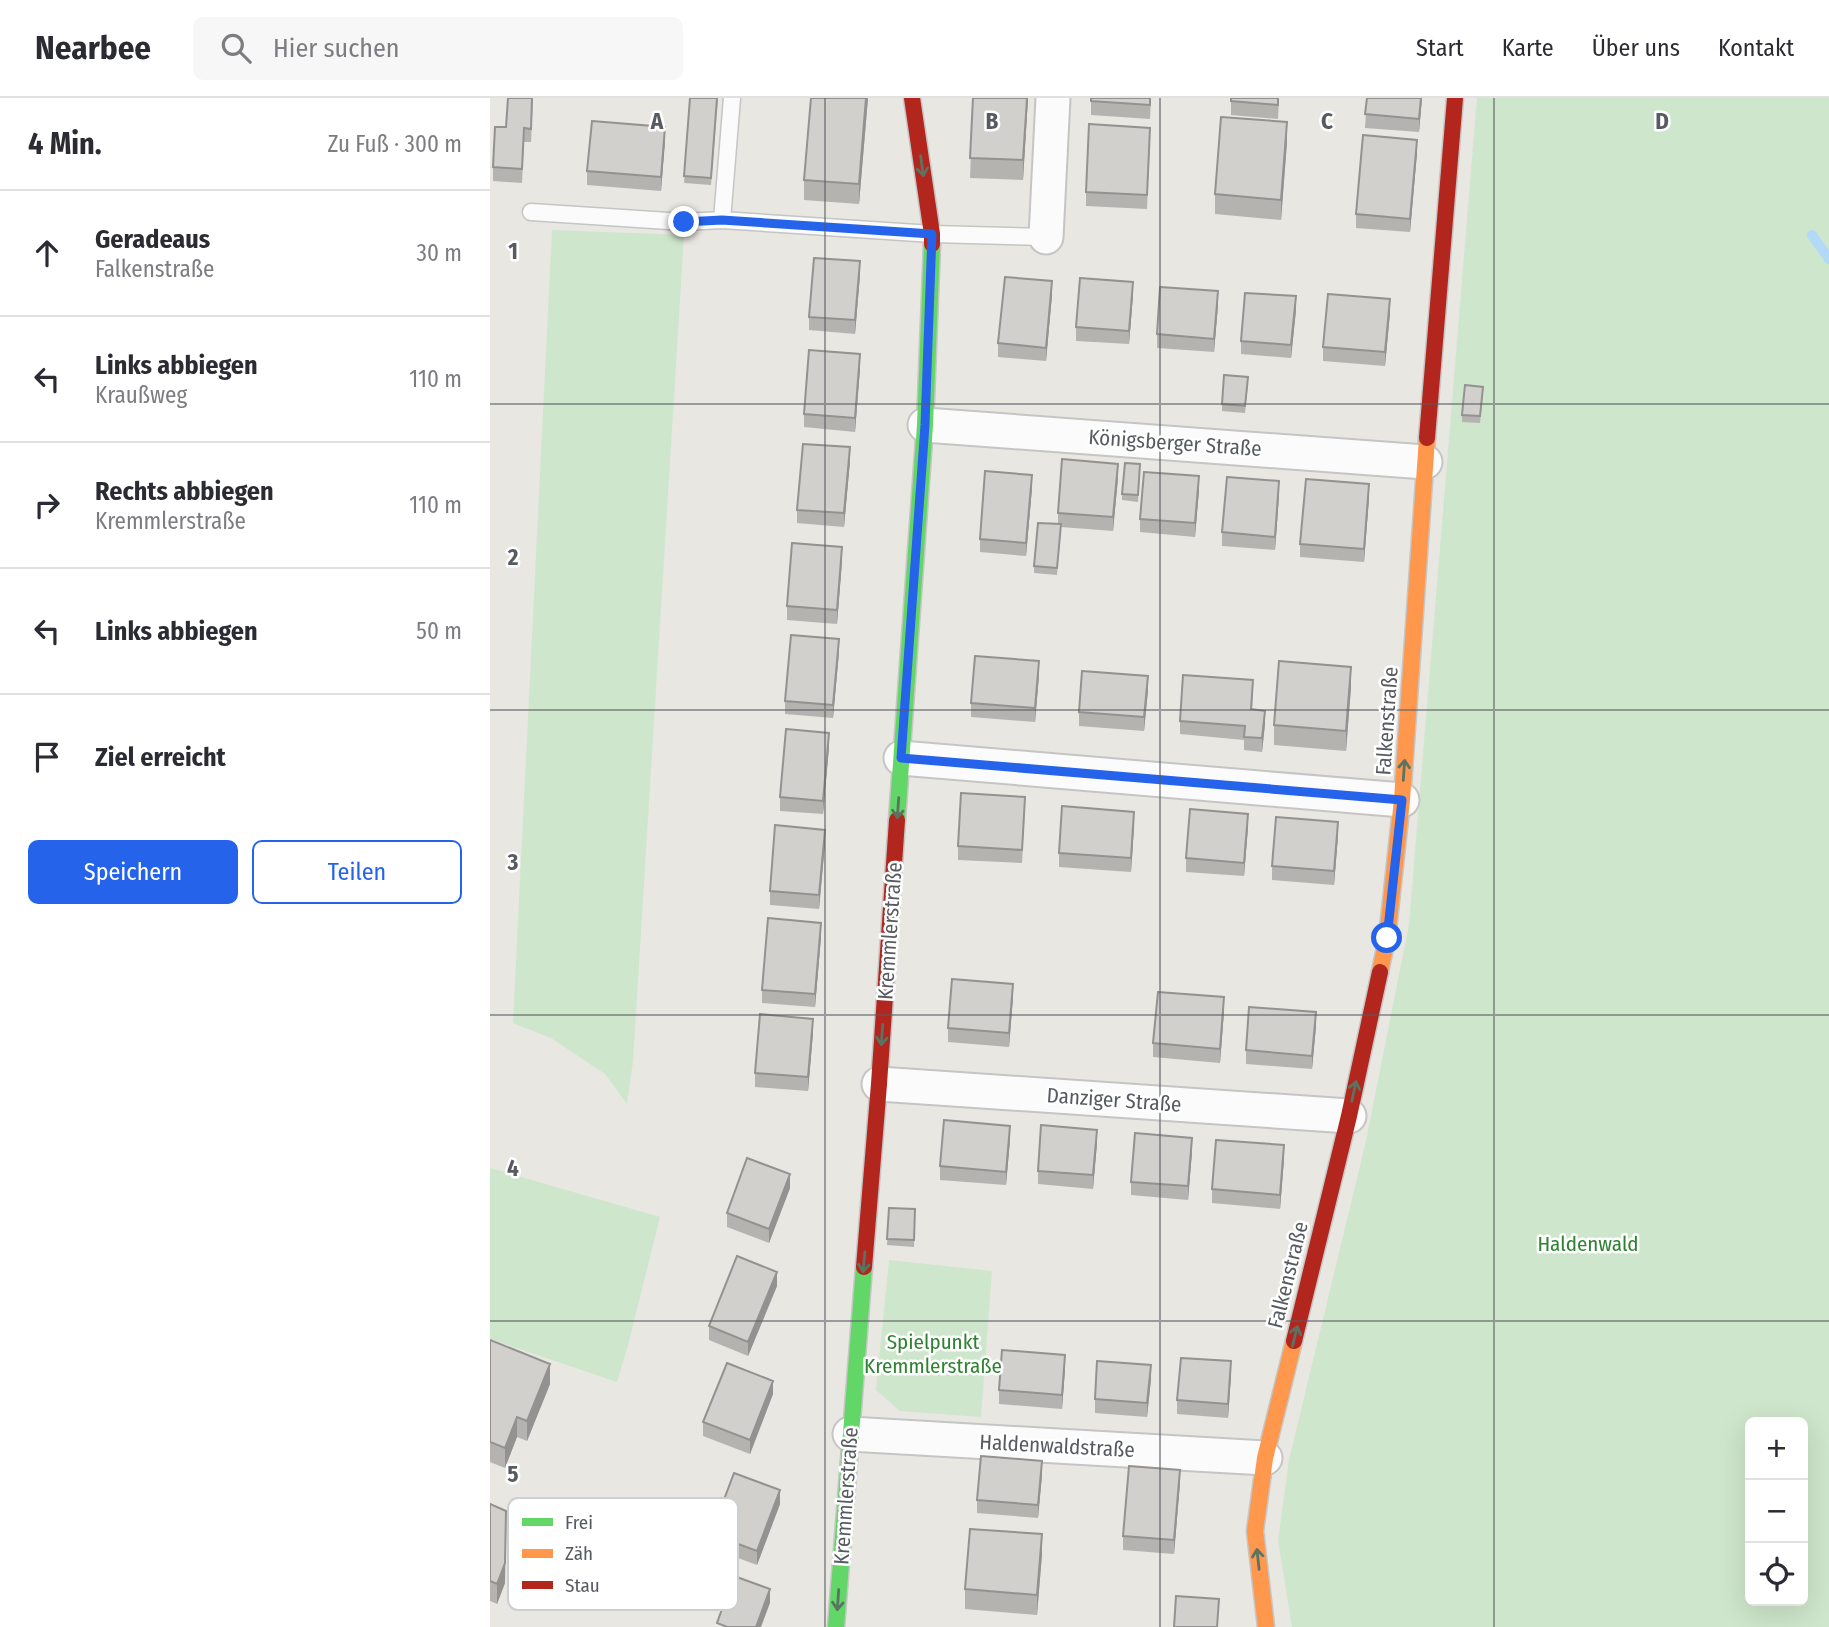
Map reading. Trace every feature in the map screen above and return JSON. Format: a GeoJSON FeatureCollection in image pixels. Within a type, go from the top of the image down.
{"type":"FeatureCollection","features":[{"type":"Feature","properties":{"kind":"street","name":"Kremmlerstraße"},"geometry":{"type":"LineString","coordinates":[[836,1627],[879,1084],[925,425],[932,234],[912,98]]}},
{"type":"Feature","properties":{"kind":"street"},"geometry":{"type":"LineString","coordinates":[[1046,237],[1053,98]]}},
{"type":"Feature","properties":{"kind":"street","name":"Falkenstraße"},"geometry":{"type":"LineString","coordinates":[[1266,1627],[1255,1531],[1265,1458],[1349,1116],[1387,938],[1402,800],[1425,462],[1455,98]]}},
{"type":"Feature","properties":{"kind":"street","name":"Königsberger Straße"},"geometry":{"type":"LineString","coordinates":[[925,425],[1425,462]]}},
{"type":"Feature","properties":{"kind":"street"},"geometry":{"type":"LineString","coordinates":[[901,758],[1402,800]]}},
{"type":"Feature","properties":{"kind":"street","name":"Danziger Straße"},"geometry":{"type":"LineString","coordinates":[[879,1084],[1349,1116]]}},
{"type":"Feature","properties":{"kind":"street","name":"Haldenwaldstraße"},"geometry":{"type":"LineString","coordinates":[[850,1434],[1265,1458]]}},
{"type":"Feature","properties":{"kind":"lane"},"geometry":{"type":"LineString","coordinates":[[722,220],[732,98]]}},
{"type":"Feature","properties":{"kind":"lane"},"geometry":{"type":"LineString","coordinates":[[531,212],[684,222],[722,220],[932,234],[1046,237]]}},
{"type":"Feature","properties":{"kind":"green space","name":"Haldenwald"},"geometry":{"type":"Polygon","coordinates":[[[1477,98],[1829,98],[1829,1627],[1292,1627],[1278,1541],[1289,1460],[1366,1141],[1409,925],[1477,98]]]}},
{"type":"Feature","properties":{"kind":"green space"},"geometry":{"type":"Polygon","coordinates":[[[552,230],[684,235],[633,1061],[627,1104],[605,1074],[551,1038],[513,1023],[552,230]]]}},
{"type":"Feature","properties":{"kind":"green space"},"geometry":{"type":"Polygon","coordinates":[[[490,1168],[660,1217],[617,1382],[490,1339],[490,1168]]]}},
{"type":"Feature","properties":{"kind":"green space","name":"Spielpunkt Kremmlerstraße"},"geometry":{"type":"Polygon","coordinates":[[[889,1260],[992,1271],[981,1417],[900,1411],[876,1390],[889,1260]]]}},
{"type":"Feature","properties":{"kind":"building"},"geometry":{"type":"Polygon","coordinates":[[[508,98],[532,98],[531,129],[524,128],[522,169],[493,167],[495,127],[506,127],[508,98]]]}},
{"type":"Feature","properties":{"kind":"building"},"geometry":{"type":"Polygon","coordinates":[[[690,98],[717,98],[711,178],[684,176],[690,98]]]}},
{"type":"Feature","properties":{"kind":"building"},"geometry":{"type":"Polygon","coordinates":[[[811,98],[866,98],[859,184],[804,180],[811,98]]]}},
{"type":"Feature","properties":{"kind":"building"},"geometry":{"type":"Polygon","coordinates":[[[973,98],[1027,98],[1023,160],[970,158],[973,98]]]}},
{"type":"Feature","properties":{"kind":"building"},"geometry":{"type":"Polygon","coordinates":[[[1091,98],[1150,98],[1150,105],[1091,101],[1091,98]]]}},
{"type":"Feature","properties":{"kind":"building"},"geometry":{"type":"Polygon","coordinates":[[[1231,98],[1278,98],[1278,105],[1231,101],[1231,98]]]}},
{"type":"Feature","properties":{"kind":"building"},"geometry":{"type":"Polygon","coordinates":[[[1367,98],[1421,98],[1419,119],[1365,114],[1367,98]]]}},
{"type":"Feature","properties":{"kind":"building"},"geometry":{"type":"Polygon","coordinates":[[[1221,117],[1287,122],[1281,200],[1215,194],[1221,117]]]}},
{"type":"Feature","properties":{"kind":"building"},"geometry":{"type":"Polygon","coordinates":[[[592,121],[665,127],[661,177],[587,171],[592,121]]]}},
{"type":"Feature","properties":{"kind":"building"},"geometry":{"type":"Polygon","coordinates":[[[1089,124],[1150,128],[1147,195],[1086,192],[1089,124]]]}},
{"type":"Feature","properties":{"kind":"building"},"geometry":{"type":"Polygon","coordinates":[[[1363,135],[1417,140],[1410,219],[1356,214],[1363,135]]]}},
{"type":"Feature","properties":{"kind":"building"},"geometry":{"type":"Polygon","coordinates":[[[814,258],[860,261],[855,320],[809,317],[814,258]]]}},
{"type":"Feature","properties":{"kind":"building"},"geometry":{"type":"Polygon","coordinates":[[[1005,277],[1052,281],[1046,348],[998,343],[1005,277]]]}},
{"type":"Feature","properties":{"kind":"building"},"geometry":{"type":"Polygon","coordinates":[[[1080,278],[1133,282],[1129,331],[1076,327],[1080,278]]]}},
{"type":"Feature","properties":{"kind":"building"},"geometry":{"type":"Polygon","coordinates":[[[1160,287],[1218,291],[1214,339],[1157,334],[1160,287]]]}},
{"type":"Feature","properties":{"kind":"building"},"geometry":{"type":"Polygon","coordinates":[[[1245,293],[1296,296],[1291,345],[1241,341],[1245,293]]]}},
{"type":"Feature","properties":{"kind":"building"},"geometry":{"type":"Polygon","coordinates":[[[1328,294],[1390,299],[1385,352],[1323,347],[1328,294]]]}},
{"type":"Feature","properties":{"kind":"building"},"geometry":{"type":"Polygon","coordinates":[[[809,350],[860,354],[855,418],[804,414],[809,350]]]}},
{"type":"Feature","properties":{"kind":"building"},"geometry":{"type":"Polygon","coordinates":[[[1224,375],[1248,377],[1245,406],[1222,404],[1224,375]]]}},
{"type":"Feature","properties":{"kind":"building"},"geometry":{"type":"Polygon","coordinates":[[[1465,385],[1483,387],[1480,416],[1462,415],[1465,385]]]}},
{"type":"Feature","properties":{"kind":"building"},"geometry":{"type":"Polygon","coordinates":[[[803,444],[850,447],[844,513],[797,510],[803,444]]]}},
{"type":"Feature","properties":{"kind":"building"},"geometry":{"type":"Polygon","coordinates":[[[1062,459],[1118,464],[1113,517],[1058,513],[1062,459]]]}},
{"type":"Feature","properties":{"kind":"building"},"geometry":{"type":"Polygon","coordinates":[[[1125,463],[1140,464],[1138,495],[1122,494],[1125,463]]]}},
{"type":"Feature","properties":{"kind":"building"},"geometry":{"type":"Polygon","coordinates":[[[985,471],[1032,475],[1026,543],[980,539],[985,471]]]}},
{"type":"Feature","properties":{"kind":"building"},"geometry":{"type":"Polygon","coordinates":[[[1144,472],[1199,476],[1195,523],[1140,519],[1144,472]]]}},
{"type":"Feature","properties":{"kind":"building"},"geometry":{"type":"Polygon","coordinates":[[[1227,477],[1279,481],[1275,537],[1222,532],[1227,477]]]}},
{"type":"Feature","properties":{"kind":"building"},"geometry":{"type":"Polygon","coordinates":[[[1306,479],[1369,484],[1364,549],[1300,544],[1306,479]]]}},
{"type":"Feature","properties":{"kind":"building"},"geometry":{"type":"Polygon","coordinates":[[[1038,523],[1061,524],[1057,568],[1034,566],[1038,523]]]}},
{"type":"Feature","properties":{"kind":"building"},"geometry":{"type":"Polygon","coordinates":[[[792,543],[842,547],[837,610],[787,606],[792,543]]]}},
{"type":"Feature","properties":{"kind":"building"},"geometry":{"type":"Polygon","coordinates":[[[791,635],[839,639],[833,705],[785,701],[791,635]]]}},
{"type":"Feature","properties":{"kind":"building"},"geometry":{"type":"Polygon","coordinates":[[[975,656],[1039,661],[1035,708],[971,703],[975,656]]]}},
{"type":"Feature","properties":{"kind":"building"},"geometry":{"type":"Polygon","coordinates":[[[1279,661],[1351,667],[1346,731],[1274,725],[1279,661]]]}},
{"type":"Feature","properties":{"kind":"building"},"geometry":{"type":"Polygon","coordinates":[[[1082,671],[1148,676],[1144,717],[1079,712],[1082,671]]]}},
{"type":"Feature","properties":{"kind":"building"},"geometry":{"type":"Polygon","coordinates":[[[1183,675],[1253,680],[1251,709],[1265,711],[1262,738],[1244,737],[1245,726],[1180,721],[1183,675]]]}},
{"type":"Feature","properties":{"kind":"building"},"geometry":{"type":"Polygon","coordinates":[[[786,729],[829,733],[823,801],[780,797],[786,729]]]}},
{"type":"Feature","properties":{"kind":"building"},"geometry":{"type":"Polygon","coordinates":[[[961,793],[1025,797],[1022,850],[958,846],[961,793]]]}},
{"type":"Feature","properties":{"kind":"building"},"geometry":{"type":"Polygon","coordinates":[[[1062,806],[1134,812],[1131,858],[1059,853],[1062,806]]]}},
{"type":"Feature","properties":{"kind":"building"},"geometry":{"type":"Polygon","coordinates":[[[1190,809],[1248,814],[1244,863],[1186,858],[1190,809]]]}},
{"type":"Feature","properties":{"kind":"building"},"geometry":{"type":"Polygon","coordinates":[[[1276,817],[1338,822],[1334,871],[1272,866],[1276,817]]]}},
{"type":"Feature","properties":{"kind":"building"},"geometry":{"type":"Polygon","coordinates":[[[775,825],[825,830],[819,895],[770,891],[775,825]]]}},
{"type":"Feature","properties":{"kind":"building"},"geometry":{"type":"Polygon","coordinates":[[[768,918],[821,923],[815,994],[762,990],[768,918]]]}},
{"type":"Feature","properties":{"kind":"building"},"geometry":{"type":"Polygon","coordinates":[[[952,979],[1013,984],[1009,1033],[948,1028],[952,979]]]}},
{"type":"Feature","properties":{"kind":"building"},"geometry":{"type":"Polygon","coordinates":[[[1158,992],[1224,997],[1220,1049],[1153,1043],[1158,992]]]}},
{"type":"Feature","properties":{"kind":"building"},"geometry":{"type":"Polygon","coordinates":[[[1249,1007],[1316,1012],[1312,1056],[1246,1050],[1249,1007]]]}},
{"type":"Feature","properties":{"kind":"building"},"geometry":{"type":"Polygon","coordinates":[[[760,1014],[813,1019],[808,1077],[755,1073],[760,1014]]]}},
{"type":"Feature","properties":{"kind":"building"},"geometry":{"type":"Polygon","coordinates":[[[944,1120],[1010,1126],[1006,1172],[940,1166],[944,1120]]]}},
{"type":"Feature","properties":{"kind":"building"},"geometry":{"type":"Polygon","coordinates":[[[1041,1125],[1097,1130],[1093,1175],[1038,1171],[1041,1125]]]}},
{"type":"Feature","properties":{"kind":"building"},"geometry":{"type":"Polygon","coordinates":[[[1135,1133],[1192,1138],[1188,1186],[1131,1182],[1135,1133]]]}},
{"type":"Feature","properties":{"kind":"building"},"geometry":{"type":"Polygon","coordinates":[[[1216,1140],[1284,1145],[1280,1195],[1212,1189],[1216,1140]]]}},
{"type":"Feature","properties":{"kind":"building"},"geometry":{"type":"Polygon","coordinates":[[[747,1158],[790,1174],[769,1229],[727,1213],[747,1158]]]}},
{"type":"Feature","properties":{"kind":"building"},"geometry":{"type":"Polygon","coordinates":[[[889,1208],[915,1209],[914,1240],[887,1239],[889,1208]]]}},
{"type":"Feature","properties":{"kind":"building"},"geometry":{"type":"Polygon","coordinates":[[[737,1256],[777,1272],[748,1342],[709,1326],[737,1256]]]}},
{"type":"Feature","properties":{"kind":"building"},"geometry":{"type":"Polygon","coordinates":[[[490,1340],[550,1364],[527,1421],[517,1417],[505,1448],[490,1442],[490,1340]]]}},
{"type":"Feature","properties":{"kind":"building"},"geometry":{"type":"Polygon","coordinates":[[[1002,1350],[1065,1355],[1062,1395],[999,1390],[1002,1350]]]}},
{"type":"Feature","properties":{"kind":"building"},"geometry":{"type":"Polygon","coordinates":[[[1181,1358],[1231,1361],[1228,1404],[1177,1400],[1181,1358]]]}},
{"type":"Feature","properties":{"kind":"building"},"geometry":{"type":"Polygon","coordinates":[[[1097,1361],[1151,1365],[1147,1403],[1095,1399],[1097,1361]]]}},
{"type":"Feature","properties":{"kind":"building"},"geometry":{"type":"Polygon","coordinates":[[[727,1363],[773,1381],[750,1440],[703,1422],[727,1363]]]}},
{"type":"Feature","properties":{"kind":"building"},"geometry":{"type":"Polygon","coordinates":[[[981,1456],[1042,1461],[1038,1505],[977,1500],[981,1456]]]}},
{"type":"Feature","properties":{"kind":"building"},"geometry":{"type":"Polygon","coordinates":[[[1129,1466],[1180,1470],[1174,1540],[1123,1536],[1129,1466]]]}},
{"type":"Feature","properties":{"kind":"building"},"geometry":{"type":"Polygon","coordinates":[[[734,1473],[780,1490],[757,1551],[738,1544],[738,1498],[725,1498],[734,1473]]]}},
{"type":"Feature","properties":{"kind":"building"},"geometry":{"type":"Polygon","coordinates":[[[490,1504],[506,1511],[505,1563],[497,1584],[490,1581],[490,1504]]]}},
{"type":"Feature","properties":{"kind":"building"},"geometry":{"type":"Polygon","coordinates":[[[970,1529],[1042,1534],[1037,1595],[965,1589],[970,1529]]]}},
{"type":"Feature","properties":{"kind":"building"},"geometry":{"type":"Polygon","coordinates":[[[738,1577],[770,1589],[756,1627],[727,1627],[717,1623],[722,1610],[738,1610],[738,1577]]]}},
{"type":"Feature","properties":{"kind":"building"},"geometry":{"type":"Polygon","coordinates":[[[1176,1596],[1219,1599],[1217,1627],[1174,1627],[1176,1596]]]}},
{"type":"Feature","properties":{"kind":"waterway"},"geometry":{"type":"LineString","coordinates":[[1812,235],[1829,259]]}},
{"type":"Feature","properties":{"kind":"traffic: fast"},"geometry":{"type":"LineString","coordinates":[[897,820],[925,425],[932,244]]}},
{"type":"Feature","properties":{"kind":"traffic: fast"},"geometry":{"type":"LineString","coordinates":[[836,1627],[864,1267]]}},
{"type":"Feature","properties":{"kind":"traffic: slow"},"geometry":{"type":"LineString","coordinates":[[1380,972],[1387,938],[1402,800],[1427,438]]}},
{"type":"Feature","properties":{"kind":"traffic: slow"},"geometry":{"type":"LineString","coordinates":[[1266,1627],[1255,1531],[1265,1458],[1294,1341]]}},
{"type":"Feature","properties":{"kind":"traffic: jam"},"geometry":{"type":"LineString","coordinates":[[912,98],[932,244]]}},
{"type":"Feature","properties":{"kind":"traffic: jam"},"geometry":{"type":"LineString","coordinates":[[1427,438],[1455,98]]}},
{"type":"Feature","properties":{"kind":"traffic: jam"},"geometry":{"type":"LineString","coordinates":[[864,1267],[897,820]]}},
{"type":"Feature","properties":{"kind":"traffic: jam"},"geometry":{"type":"LineString","coordinates":[[1294,1341],[1349,1116],[1380,972]]}},
{"type":"Feature","properties":{"kind":"route"},"geometry":{"type":"LineString","coordinates":[[684,222],[722,220],[932,234],[925,425],[901,758],[1402,800],[1387,938]]}}]}
